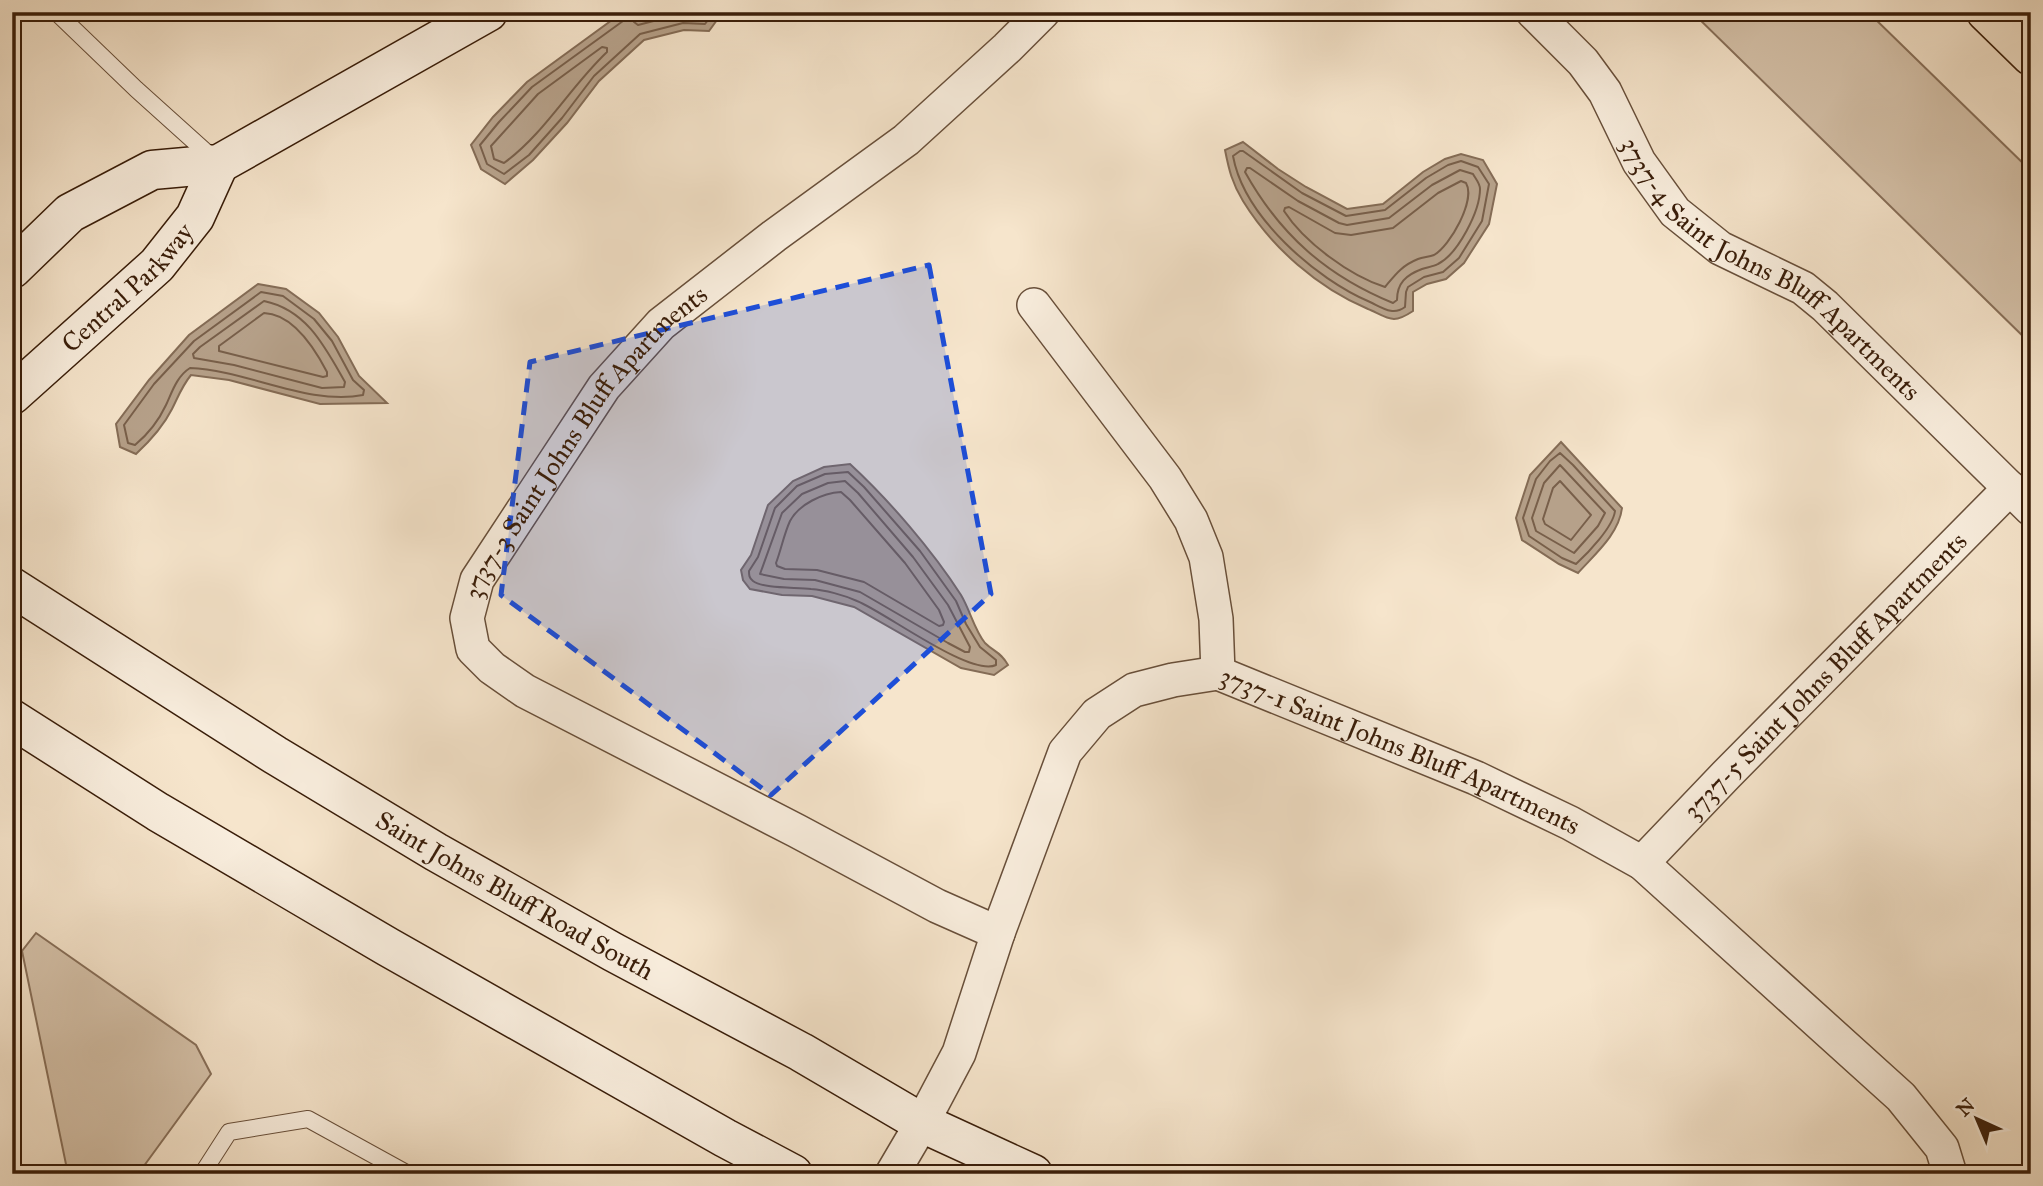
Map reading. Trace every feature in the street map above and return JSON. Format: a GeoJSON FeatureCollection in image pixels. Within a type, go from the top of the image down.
{"type":"FeatureCollection","features":[{"type":"Feature","properties":{"kind":"highway"},"geometry":{"type":"LineString","coordinates":[[1986,12],[2031,56]]}},
{"type":"Feature","properties":{"kind":"main road"},"geometry":{"type":"LineString","coordinates":[[12,269],[70,213],[152,170],[219,164],[488,12]]}},
{"type":"Feature","properties":{"kind":"main road","name":"Central Parkway"},"geometry":{"type":"LineString","coordinates":[[12,395],[157,265],[195,217],[219,164]]}},
{"type":"Feature","properties":{"kind":"main road","name":"Saint Johns Bluff Road South"},"geometry":{"type":"LineString","coordinates":[[12,587],[275,755],[436,852],[613,952],[801,1052],[922,1123],[1034,1174]]}},
{"type":"Feature","properties":{"kind":"main road"},"geometry":{"type":"LineString","coordinates":[[12,719],[158,812],[376,940],[692,1120],[793,1174]]}},
{"type":"Feature","properties":{"kind":"street","name":"3737-3 Saint Johns Bluff Apartments"},"geometry":{"type":"LineString","coordinates":[[998,933],[937,906],[525,691],[492,668],[473,649],[467,618],[477,580],[566,444],[604,387],[661,324],[774,236],[906,140],[1043,12]]}},
{"type":"Feature","properties":{"kind":"street","name":"3737-4 Saint Johns Bluff Apartments"},"geometry":{"type":"LineString","coordinates":[[1533,12],[1583,62],[1605,92],[1639,162],[1675,212],[1720,247],[1803,288],[1825,306],[2020,499]]}},
{"type":"Feature","properties":{"kind":"street"},"geometry":{"type":"LineString","coordinates":[[1034,305],[1165,478],[1191,520],[1206,556],[1216,619],[1218,673]]}},
{"type":"Feature","properties":{"kind":"street","name":"3737-5 Saint Johns Bluff Apartments"},"geometry":{"type":"LineString","coordinates":[[1642,863],[1726,775],[2020,499]]}},
{"type":"Feature","properties":{"kind":"street","name":"3737-1 Saint Johns Bluff Apartments"},"geometry":{"type":"LineString","coordinates":[[892,1174],[959,1053],[998,933],[1065,752],[1097,714],[1134,690],[1218,673],[1476,778],[1570,823],[1642,863],[1901,1097],[1941,1148],[1950,1174]]}},
{"type":"Feature","properties":{"kind":"lane"},"geometry":{"type":"LineString","coordinates":[[56,12],[219,164]]}},
{"type":"Feature","properties":{"kind":"lane"},"geometry":{"type":"LineString","coordinates":[[202,1174],[229,1132],[309,1119],[408,1174]]}},
{"type":"Feature","properties":{"kind":"highlighted area"},"geometry":{"type":"Polygon","coordinates":[[[929,265],[991,594],[771,795],[501,595],[530,362],[929,265]]]}},
{"type":"Feature","properties":{"kind":"shaded area"},"geometry":{"type":"Polygon","coordinates":[[[1692,12],[1868,12],[2031,171],[2031,344],[1692,12]]]}},
{"type":"Feature","properties":{"kind":"shaded area"},"geometry":{"type":"Polygon","coordinates":[[[36,933],[196,1045],[211,1074],[138,1174],[68,1174],[22,951],[36,933]]]}},
{"type":"Feature","properties":{"kind":"water"},"geometry":{"type":"Polygon","coordinates":[[[623,12],[713,12],[717,20],[709,31],[684,30],[644,40],[599,81],[567,123],[533,160],[505,184],[481,169],[471,145],[493,117],[527,82],[623,12]]]}},
{"type":"Feature","properties":{"kind":"water"},"geometry":{"type":"Polygon","coordinates":[[[1243,142],[1278,169],[1347,209],[1383,204],[1423,172],[1445,159],[1461,154],[1483,160],[1497,184],[1489,224],[1464,263],[1446,279],[1427,284],[1413,292],[1413,311],[1399,318],[1388,318],[1331,290],[1298,265],[1268,235],[1243,201],[1230,170],[1225,150],[1243,142]]]}},
{"type":"Feature","properties":{"kind":"water"},"geometry":{"type":"Polygon","coordinates":[[[258,284],[286,289],[319,313],[338,337],[359,376],[387,403],[320,404],[229,380],[191,375],[165,422],[146,444],[136,454],[120,447],[116,424],[149,380],[189,335],[258,284]]]}},
{"type":"Feature","properties":{"kind":"water"},"geometry":{"type":"Polygon","coordinates":[[[1561,442],[1622,508],[1611,535],[1578,573],[1522,540],[1516,518],[1530,475],[1561,442]]]}},
{"type":"Feature","properties":{"kind":"water"},"geometry":{"type":"Polygon","coordinates":[[[850,464],[895,509],[923,543],[961,595],[981,638],[1003,657],[1008,665],[994,675],[961,668],[854,607],[812,596],[782,595],[750,589],[743,580],[741,570],[751,555],[768,505],[793,481],[824,467],[850,464]]]}}]}
